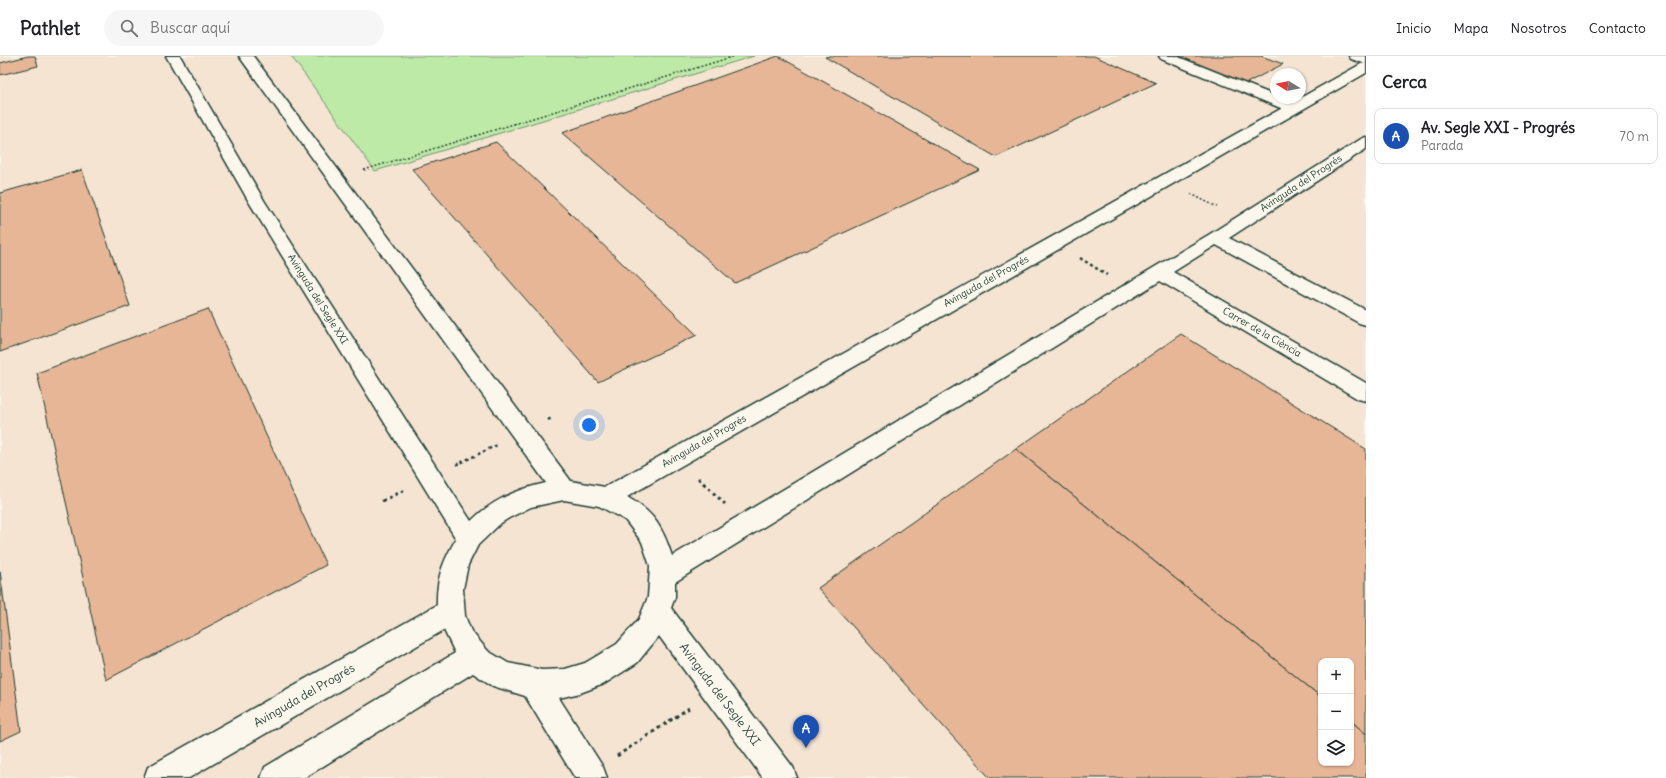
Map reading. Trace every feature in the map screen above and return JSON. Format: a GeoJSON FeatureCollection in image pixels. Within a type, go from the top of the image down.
{"type":"FeatureCollection","features":[{"type":"Feature","properties":{"kind":"street","name":"Avinguda del Segle XXI"},"geometry":{"type":"LineString","coordinates":[[173,56],[257,202],[469,540]]}},
{"type":"Feature","properties":{"kind":"street"},"geometry":{"type":"LineString","coordinates":[[246,56],[523,432],[564,490]]}},
{"type":"Feature","properties":{"kind":"street","name":"Avinguda del Progrés"},"geometry":{"type":"LineString","coordinates":[[607,497],[1366,67]]}},
{"type":"Feature","properties":{"kind":"street","name":"Avinguda del Progrés"},"geometry":{"type":"LineString","coordinates":[[664,576],[1216,238],[1366,142]]}},
{"type":"Feature","properties":{"kind":"street"},"geometry":{"type":"LineString","coordinates":[[1216,238],[1366,318]]}},
{"type":"Feature","properties":{"kind":"street","name":"Carrer de la Ciència"},"geometry":{"type":"LineString","coordinates":[[1159,272],[1366,393]]}},
{"type":"Feature","properties":{"kind":"street"},"geometry":{"type":"LineString","coordinates":[[564,490],[579,490],[607,497],[630,509],[647,527],[660,550],[664,587],[651,625],[630,650],[602,670],[569,682],[534,684],[508,678],[484,666],[474,658],[458,637],[450,612],[449,593],[452,575],[459,556],[469,540],[491,516],[504,507],[534,495],[564,490]]}},
{"type":"Feature","properties":{"kind":"street","name":"Avinguda del Segle XXI"},"geometry":{"type":"LineString","coordinates":[[657,611],[718,690],[782,778]]}},
{"type":"Feature","properties":{"kind":"street","name":"Avinguda del Progrés"},"geometry":{"type":"LineString","coordinates":[[159,778],[450,612]]}},
{"type":"Feature","properties":{"kind":"street"},"geometry":{"type":"LineString","coordinates":[[276,778],[474,658]]}},
{"type":"Feature","properties":{"kind":"street"},"geometry":{"type":"LineString","coordinates":[[534,684],[591,776]]}},
{"type":"Feature","properties":{"kind":"lane"},"geometry":{"type":"LineString","coordinates":[[1165,56],[1293,108]]}},
{"type":"Feature","properties":{"kind":"lane"},"geometry":{"type":"LineString","coordinates":[[1355,56],[1366,60]]}},
{"type":"Feature","properties":{"kind":"path"},"geometry":{"type":"LineString","coordinates":[[364,170],[735,56]]}},
{"type":"Feature","properties":{"kind":"path"},"geometry":{"type":"LineString","coordinates":[[1164,181],[1244,220]]}},
{"type":"Feature","properties":{"kind":"path"},"geometry":{"type":"LineString","coordinates":[[1054,243],[1131,289]]}},
{"type":"Feature","properties":{"kind":"path"},"geometry":{"type":"LineString","coordinates":[[382,501],[553,417]]}},
{"type":"Feature","properties":{"kind":"path"},"geometry":{"type":"LineString","coordinates":[[677,456],[747,526]]}},
{"type":"Feature","properties":{"kind":"path"},"geometry":{"type":"LineString","coordinates":[[591,776],[718,690]]}},
{"type":"Feature","properties":{"kind":"shaded area"},"geometry":{"type":"Polygon","coordinates":[[[0,56],[291,56],[375,171],[754,56],[1366,56],[1366,778],[0,778],[0,56]]]}},
{"type":"Feature","properties":{"kind":"green space"},"geometry":{"type":"Polygon","coordinates":[[[291,56],[754,56],[375,171],[291,56]]]}},
{"type":"Feature","properties":{"kind":"building"},"geometry":{"type":"Polygon","coordinates":[[[28,56],[35,56],[38,66],[0,75],[0,63],[28,56]]]}},
{"type":"Feature","properties":{"kind":"building"},"geometry":{"type":"Polygon","coordinates":[[[778,56],[980,170],[735,283],[562,133],[778,56]]]}},
{"type":"Feature","properties":{"kind":"building"},"geometry":{"type":"Polygon","coordinates":[[[1094,56],[1156,83],[996,157],[825,57],[1094,56]]]}},
{"type":"Feature","properties":{"kind":"building"},"geometry":{"type":"Polygon","coordinates":[[[1171,56],[1261,56],[1283,64],[1275,68],[1270,68],[1270,71],[1243,85],[1171,56]]]}},
{"type":"Feature","properties":{"kind":"building"},"geometry":{"type":"Polygon","coordinates":[[[496,142],[697,335],[598,382],[412,169],[496,142]]]}},
{"type":"Feature","properties":{"kind":"building"},"geometry":{"type":"Polygon","coordinates":[[[82,170],[130,306],[0,352],[0,193],[82,170]]]}},
{"type":"Feature","properties":{"kind":"building"},"geometry":{"type":"Polygon","coordinates":[[[208,309],[326,565],[106,680],[37,373],[208,309]]]}},
{"type":"Feature","properties":{"kind":"building"},"geometry":{"type":"Polygon","coordinates":[[[1181,334],[1366,449],[1366,734],[1354,724],[1354,658],[1318,658],[1318,695],[1016,449],[1181,334]]]}},
{"type":"Feature","properties":{"kind":"building"},"geometry":{"type":"Polygon","coordinates":[[[1016,449],[1318,695],[1318,766],[1354,766],[1354,724],[1366,734],[1366,778],[990,778],[818,588],[1016,449]]]}},
{"type":"Feature","properties":{"kind":"building"},"geometry":{"type":"Polygon","coordinates":[[[0,571],[21,731],[0,741],[0,571]]]}},
{"type":"Feature","properties":{"kind":"place","name":"Av. Segle XXI - Progrés"},"geometry":{"type":"Point","coordinates":[806,748]}}]}
